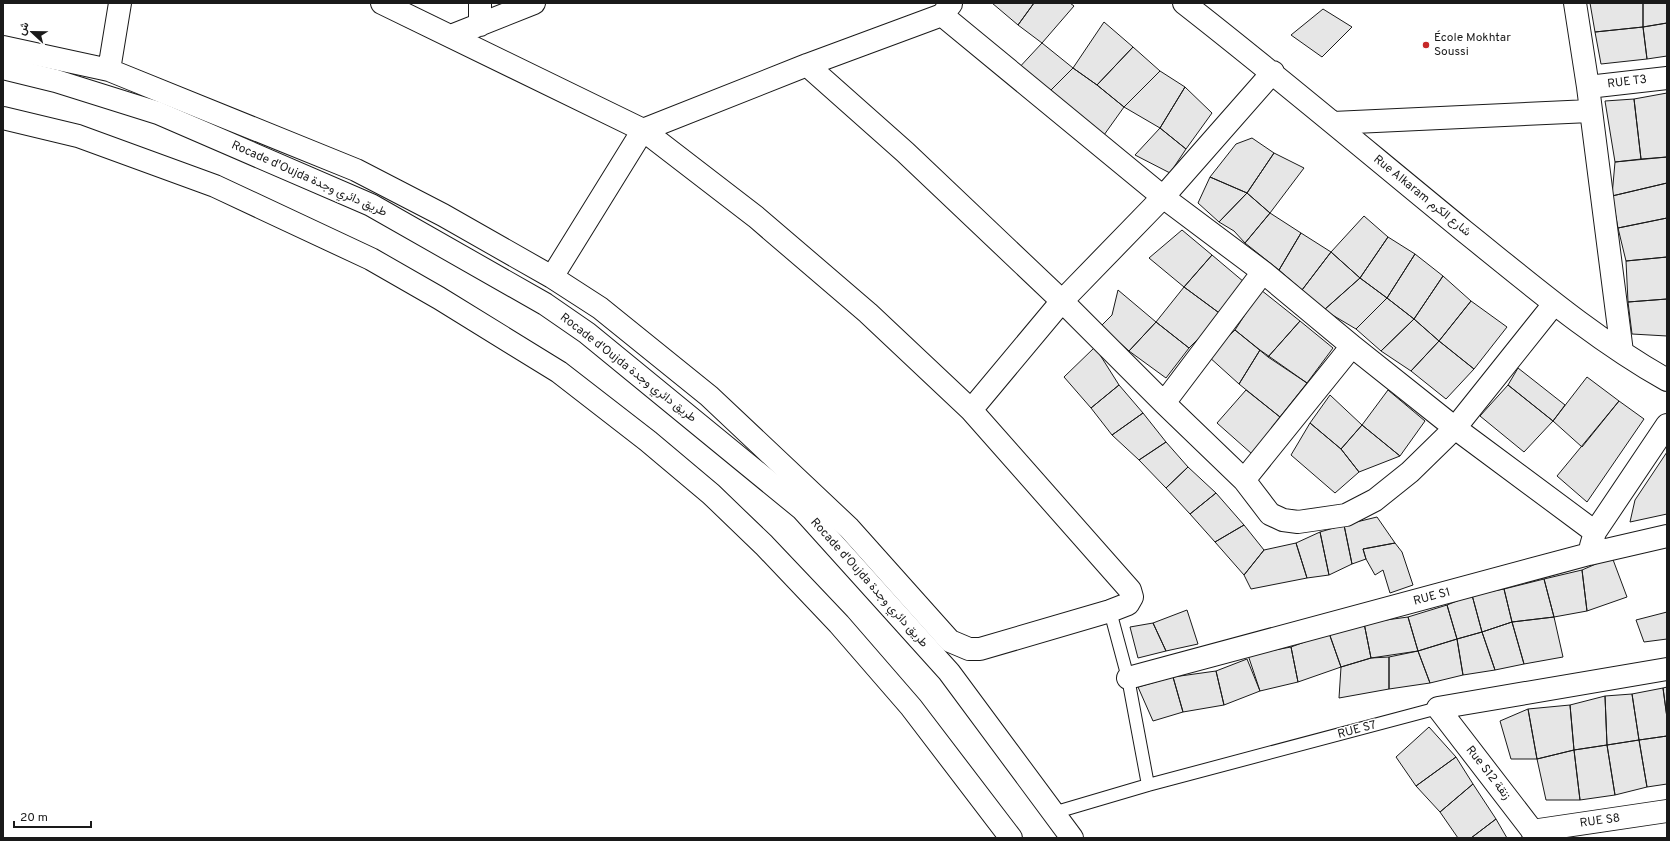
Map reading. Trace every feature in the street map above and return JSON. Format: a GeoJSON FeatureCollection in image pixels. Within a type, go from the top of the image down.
{"type":"FeatureCollection","features":[{"type":"Feature","properties":{"kind":"main road"},"geometry":{"type":"LineString","coordinates":[[109,70],[120,3]]}},
{"type":"Feature","properties":{"kind":"main road"},"geometry":{"type":"LineString","coordinates":[[3,47],[109,70],[356,170],[443,215],[552,277],[600,308],[709,396],[849,528],[950,640],[969,649],[980,649],[1110,611],[1128,604],[1132,597],[1130,590],[971,410],[868,313],[756,217],[643,130],[382,3]]}},
{"type":"Feature","properties":{"kind":"main road"},"geometry":{"type":"LineString","coordinates":[[480,3],[480,24]]}},
{"type":"Feature","properties":{"kind":"main road"},"geometry":{"type":"LineString","coordinates":[[451,36],[534,3]]}},
{"type":"Feature","properties":{"kind":"main road","name":"Rue Alkaram شارع الكرم"},"geometry":{"type":"LineString","coordinates":[[1184,3],[1272,72],[1333,124],[1554,304],[1622,352],[1667,380]]}},
{"type":"Feature","properties":{"kind":"main road"},"geometry":{"type":"LineString","coordinates":[[1575,3],[1588,87],[1622,352]]}},
{"type":"Feature","properties":{"kind":"main road"},"geometry":{"type":"LineString","coordinates":[[552,277],[643,130],[947,9],[1163,197],[1263,272],[1352,346],[1455,428],[1595,532]]}},
{"type":"Feature","properties":{"kind":"main road"},"geometry":{"type":"LineString","coordinates":[[807,65],[904,152],[1062,301],[1244,480],[1270,514],[1283,520],[1298,522],[1346,515],[1375,500],[1410,472],[1455,428],[1554,304]]}},
{"type":"Feature","properties":{"kind":"main road","name":"Rocade d'Oujda طريق دائري وجدة"},"geometry":{"type":"LineString","coordinates":[[3,68],[56,81],[158,113],[365,202],[545,304],[587,333],[802,509],[949,672],[1072,838]]}},
{"type":"Feature","properties":{"kind":"main road"},"geometry":{"type":"LineString","coordinates":[[971,410],[1062,301],[1163,197],[1272,72]]}},
{"type":"Feature","properties":{"kind":"main road","name":"RUE T3"},"geometry":{"type":"LineString","coordinates":[[1588,87],[1667,78]]}},
{"type":"Feature","properties":{"kind":"main road"},"geometry":{"type":"LineString","coordinates":[[1333,124],[1590,111]]}},
{"type":"Feature","properties":{"kind":"main road"},"geometry":{"type":"LineString","coordinates":[[3,118],[78,136],[215,186],[371,259],[439,298],[559,372],[648,441],[710,494],[764,545],[839,624],[911,707],[1011,838]]}},
{"type":"Feature","properties":{"kind":"main road"},"geometry":{"type":"LineString","coordinates":[[1164,403],[1263,272]]}},
{"type":"Feature","properties":{"kind":"main road"},"geometry":{"type":"LineString","coordinates":[[1244,480],[1352,346]]}},
{"type":"Feature","properties":{"kind":"main road"},"geometry":{"type":"LineString","coordinates":[[1589,554],[1595,532],[1667,425]]}},
{"type":"Feature","properties":{"kind":"main road","name":"RUE S1"},"geometry":{"type":"LineString","coordinates":[[1128,678],[1589,554],[1667,536]]}},
{"type":"Feature","properties":{"kind":"main road","name":"RUE S7"},"geometry":{"type":"LineString","coordinates":[[1438,708],[1667,669]]}},
{"type":"Feature","properties":{"kind":"main road","name":"Rue S12 زنقة"},"geometry":{"type":"LineString","coordinates":[[1438,708],[1535,834]]}},
{"type":"Feature","properties":{"kind":"main road","name":"RUE S8"},"geometry":{"type":"LineString","coordinates":[[1535,834],[1667,811]]}},
{"type":"Feature","properties":{"kind":"lane"},"geometry":{"type":"LineString","coordinates":[[1110,611],[1128,678],[1148,785]]}},
{"type":"Feature","properties":{"kind":"lane","name":"RUE S7"},"geometry":{"type":"LineString","coordinates":[[1052,812],[1438,708]]}},
{"type":"Feature","properties":{"kind":"building"},"geometry":{"type":"Polygon","coordinates":[[[992,3],[1034,3],[1018,25],[992,3]]]}},
{"type":"Feature","properties":{"kind":"building"},"geometry":{"type":"Polygon","coordinates":[[[1034,3],[1070,3],[1074,6],[1042,43],[1018,25],[1034,3]]]}},
{"type":"Feature","properties":{"kind":"building"},"geometry":{"type":"Polygon","coordinates":[[[1590,3],[1643,3],[1643,27],[1595,32],[1590,3]]]}},
{"type":"Feature","properties":{"kind":"building"},"geometry":{"type":"Polygon","coordinates":[[[1643,3],[1667,3],[1667,23],[1643,27],[1643,3]]]}},
{"type":"Feature","properties":{"kind":"building"},"geometry":{"type":"Polygon","coordinates":[[[1323,9],[1352,27],[1322,57],[1291,35],[1323,9]]]}},
{"type":"Feature","properties":{"kind":"building"},"geometry":{"type":"Polygon","coordinates":[[[1104,22],[1133,47],[1097,85],[1073,68],[1104,22]]]}},
{"type":"Feature","properties":{"kind":"building"},"geometry":{"type":"Polygon","coordinates":[[[1667,23],[1667,56],[1647,59],[1643,27],[1667,23]]]}},
{"type":"Feature","properties":{"kind":"building"},"geometry":{"type":"Polygon","coordinates":[[[1643,27],[1647,59],[1601,64],[1595,32],[1643,27]]]}},
{"type":"Feature","properties":{"kind":"building"},"geometry":{"type":"Polygon","coordinates":[[[1042,43],[1073,68],[1045,96],[1016,71],[1042,43]]]}},
{"type":"Feature","properties":{"kind":"building"},"geometry":{"type":"Polygon","coordinates":[[[1133,47],[1160,71],[1124,107],[1097,85],[1133,47]]]}},
{"type":"Feature","properties":{"kind":"building"},"geometry":{"type":"Polygon","coordinates":[[[1073,68],[1124,107],[1104,135],[1045,96],[1073,68]]]}},
{"type":"Feature","properties":{"kind":"building"},"geometry":{"type":"Polygon","coordinates":[[[1160,71],[1185,87],[1160,128],[1124,107],[1160,71]]]}},
{"type":"Feature","properties":{"kind":"building"},"geometry":{"type":"Polygon","coordinates":[[[1185,87],[1212,113],[1186,149],[1160,128],[1185,87]]]}},
{"type":"Feature","properties":{"kind":"building"},"geometry":{"type":"Polygon","coordinates":[[[1667,93],[1667,157],[1641,159],[1634,99],[1667,93]]]}},
{"type":"Feature","properties":{"kind":"building"},"geometry":{"type":"Polygon","coordinates":[[[1634,99],[1641,159],[1615,162],[1605,101],[1634,99]]]}},
{"type":"Feature","properties":{"kind":"building"},"geometry":{"type":"Polygon","coordinates":[[[1160,128],[1186,149],[1170,173],[1135,155],[1160,128]]]}},
{"type":"Feature","properties":{"kind":"building"},"geometry":{"type":"Polygon","coordinates":[[[1252,138],[1274,153],[1247,193],[1210,177],[1236,144],[1252,138]]]}},
{"type":"Feature","properties":{"kind":"building"},"geometry":{"type":"Polygon","coordinates":[[[1274,153],[1304,168],[1270,213],[1247,193],[1274,153]]]}},
{"type":"Feature","properties":{"kind":"building"},"geometry":{"type":"Polygon","coordinates":[[[1667,157],[1667,183],[1612,196],[1615,162],[1667,157]]]}},
{"type":"Feature","properties":{"kind":"building"},"geometry":{"type":"Polygon","coordinates":[[[1210,177],[1247,193],[1219,222],[1198,203],[1210,177]]]}},
{"type":"Feature","properties":{"kind":"building"},"geometry":{"type":"Polygon","coordinates":[[[1667,183],[1667,218],[1618,228],[1612,196],[1667,183]]]}},
{"type":"Feature","properties":{"kind":"building"},"geometry":{"type":"Polygon","coordinates":[[[1247,193],[1270,213],[1245,243],[1234,231],[1219,222],[1247,193]]]}},
{"type":"Feature","properties":{"kind":"building"},"geometry":{"type":"Polygon","coordinates":[[[1270,213],[1301,233],[1279,270],[1245,243],[1270,213]]]}},
{"type":"Feature","properties":{"kind":"building"},"geometry":{"type":"Polygon","coordinates":[[[1364,216],[1388,237],[1360,278],[1331,252],[1364,216]]]}},
{"type":"Feature","properties":{"kind":"building"},"geometry":{"type":"Polygon","coordinates":[[[1667,218],[1667,257],[1626,261],[1618,228],[1667,218]]]}},
{"type":"Feature","properties":{"kind":"building"},"geometry":{"type":"Polygon","coordinates":[[[1182,230],[1212,255],[1184,287],[1149,258],[1182,230]]]}},
{"type":"Feature","properties":{"kind":"building"},"geometry":{"type":"Polygon","coordinates":[[[1301,233],[1331,252],[1302,290],[1279,270],[1301,233]]]}},
{"type":"Feature","properties":{"kind":"building"},"geometry":{"type":"Polygon","coordinates":[[[1388,237],[1415,254],[1387,298],[1360,278],[1388,237]]]}},
{"type":"Feature","properties":{"kind":"building"},"geometry":{"type":"Polygon","coordinates":[[[1331,252],[1360,278],[1324,310],[1302,290],[1331,252]]]}},
{"type":"Feature","properties":{"kind":"building"},"geometry":{"type":"Polygon","coordinates":[[[1415,254],[1443,276],[1414,319],[1387,298],[1415,254]]]}},
{"type":"Feature","properties":{"kind":"building"},"geometry":{"type":"Polygon","coordinates":[[[1212,255],[1244,282],[1222,315],[1184,287],[1212,255]]]}},
{"type":"Feature","properties":{"kind":"building"},"geometry":{"type":"Polygon","coordinates":[[[1667,257],[1667,299],[1628,302],[1626,261],[1667,257]]]}},
{"type":"Feature","properties":{"kind":"building"},"geometry":{"type":"Polygon","coordinates":[[[1443,276],[1471,301],[1439,341],[1414,319],[1443,276]]]}},
{"type":"Feature","properties":{"kind":"building"},"geometry":{"type":"Polygon","coordinates":[[[1360,278],[1387,298],[1356,329],[1324,310],[1360,278]]]}},
{"type":"Feature","properties":{"kind":"building"},"geometry":{"type":"Polygon","coordinates":[[[1184,287],[1222,315],[1189,348],[1156,322],[1184,287]]]}},
{"type":"Feature","properties":{"kind":"building"},"geometry":{"type":"Polygon","coordinates":[[[1118,290],[1156,322],[1129,351],[1101,326],[1112,315],[1118,290]]]}},
{"type":"Feature","properties":{"kind":"building"},"geometry":{"type":"Polygon","coordinates":[[[1261,290],[1300,321],[1268,357],[1235,330],[1261,290]]]}},
{"type":"Feature","properties":{"kind":"building"},"geometry":{"type":"Polygon","coordinates":[[[1387,298],[1414,319],[1381,351],[1356,329],[1387,298]]]}},
{"type":"Feature","properties":{"kind":"building"},"geometry":{"type":"Polygon","coordinates":[[[1667,299],[1667,336],[1632,334],[1628,302],[1667,299]]]}},
{"type":"Feature","properties":{"kind":"building"},"geometry":{"type":"Polygon","coordinates":[[[1471,301],[1507,327],[1474,369],[1439,341],[1471,301]]]}},
{"type":"Feature","properties":{"kind":"building"},"geometry":{"type":"Polygon","coordinates":[[[1414,319],[1439,341],[1411,371],[1381,351],[1414,319]]]}},
{"type":"Feature","properties":{"kind":"building"},"geometry":{"type":"Polygon","coordinates":[[[1300,321],[1333,348],[1307,383],[1268,357],[1300,321]]]}},
{"type":"Feature","properties":{"kind":"building"},"geometry":{"type":"Polygon","coordinates":[[[1156,322],[1189,348],[1166,378],[1129,351],[1156,322]]]}},
{"type":"Feature","properties":{"kind":"building"},"geometry":{"type":"Polygon","coordinates":[[[1235,330],[1260,350],[1239,384],[1208,356],[1235,330]]]}},
{"type":"Feature","properties":{"kind":"building"},"geometry":{"type":"Polygon","coordinates":[[[1439,341],[1474,369],[1446,399],[1411,371],[1439,341]]]}},
{"type":"Feature","properties":{"kind":"building"},"geometry":{"type":"Polygon","coordinates":[[[1095,347],[1119,385],[1091,408],[1064,377],[1095,347]]]}},
{"type":"Feature","properties":{"kind":"building"},"geometry":{"type":"Polygon","coordinates":[[[1260,350],[1307,383],[1280,417],[1239,384],[1260,350]]]}},
{"type":"Feature","properties":{"kind":"building"},"geometry":{"type":"Polygon","coordinates":[[[1518,368],[1565,405],[1553,421],[1508,385],[1518,368]]]}},
{"type":"Feature","properties":{"kind":"building"},"geometry":{"type":"Polygon","coordinates":[[[1587,377],[1619,401],[1582,447],[1553,421],[1587,377]]]}},
{"type":"Feature","properties":{"kind":"building"},"geometry":{"type":"Polygon","coordinates":[[[1119,385],[1143,413],[1112,435],[1091,408],[1119,385]]]}},
{"type":"Feature","properties":{"kind":"building"},"geometry":{"type":"Polygon","coordinates":[[[1508,385],[1553,421],[1524,452],[1480,416],[1508,385]]]}},
{"type":"Feature","properties":{"kind":"building"},"geometry":{"type":"Polygon","coordinates":[[[1246,390],[1280,417],[1252,454],[1217,423],[1246,390]]]}},
{"type":"Feature","properties":{"kind":"building"},"geometry":{"type":"Polygon","coordinates":[[[1388,390],[1425,421],[1400,456],[1362,425],[1388,390]]]}},
{"type":"Feature","properties":{"kind":"building"},"geometry":{"type":"Polygon","coordinates":[[[1330,395],[1362,425],[1341,449],[1310,423],[1330,395]]]}},
{"type":"Feature","properties":{"kind":"building"},"geometry":{"type":"Polygon","coordinates":[[[1619,401],[1644,419],[1587,502],[1557,476],[1619,401]]]}},
{"type":"Feature","properties":{"kind":"building"},"geometry":{"type":"Polygon","coordinates":[[[1143,413],[1166,442],[1139,460],[1112,435],[1143,413]]]}},
{"type":"Feature","properties":{"kind":"building"},"geometry":{"type":"Polygon","coordinates":[[[1310,423],[1341,449],[1359,472],[1335,493],[1291,455],[1310,423]]]}},
{"type":"Feature","properties":{"kind":"building"},"geometry":{"type":"Polygon","coordinates":[[[1362,425],[1400,456],[1359,472],[1341,449],[1362,425]]]}},
{"type":"Feature","properties":{"kind":"building"},"geometry":{"type":"Polygon","coordinates":[[[1166,442],[1188,467],[1166,488],[1139,460],[1166,442]]]}},
{"type":"Feature","properties":{"kind":"building"},"geometry":{"type":"Polygon","coordinates":[[[1667,452],[1667,514],[1630,522],[1635,500],[1667,452]]]}},
{"type":"Feature","properties":{"kind":"building"},"geometry":{"type":"Polygon","coordinates":[[[1188,467],[1216,493],[1190,514],[1166,488],[1188,467]]]}},
{"type":"Feature","properties":{"kind":"building"},"geometry":{"type":"Polygon","coordinates":[[[1216,493],[1244,525],[1215,542],[1190,514],[1216,493]]]}},
{"type":"Feature","properties":{"kind":"building"},"geometry":{"type":"Polygon","coordinates":[[[1377,517],[1395,543],[1363,549],[1366,559],[1352,564],[1344,525],[1377,517]]]}},
{"type":"Feature","properties":{"kind":"building"},"geometry":{"type":"Polygon","coordinates":[[[1244,525],[1264,550],[1244,575],[1215,542],[1244,525]]]}},
{"type":"Feature","properties":{"kind":"building"},"geometry":{"type":"Polygon","coordinates":[[[1344,525],[1352,564],[1329,575],[1320,532],[1344,525]]]}},
{"type":"Feature","properties":{"kind":"building"},"geometry":{"type":"Polygon","coordinates":[[[1320,532],[1329,575],[1307,578],[1296,543],[1320,532]]]}},
{"type":"Feature","properties":{"kind":"building"},"geometry":{"type":"Polygon","coordinates":[[[1296,543],[1307,578],[1251,589],[1244,575],[1264,550],[1296,543]]]}},
{"type":"Feature","properties":{"kind":"building"},"geometry":{"type":"Polygon","coordinates":[[[1395,543],[1402,552],[1413,585],[1390,593],[1383,570],[1375,575],[1366,559],[1363,549],[1395,543]]]}},
{"type":"Feature","properties":{"kind":"building"},"geometry":{"type":"Polygon","coordinates":[[[1612,557],[1627,597],[1587,611],[1582,570],[1612,557]]]}},
{"type":"Feature","properties":{"kind":"building"},"geometry":{"type":"Polygon","coordinates":[[[1582,570],[1587,611],[1554,617],[1544,579],[1582,570]]]}},
{"type":"Feature","properties":{"kind":"building"},"geometry":{"type":"Polygon","coordinates":[[[1544,579],[1554,617],[1512,622],[1504,589],[1544,579]]]}},
{"type":"Feature","properties":{"kind":"building"},"geometry":{"type":"Polygon","coordinates":[[[1504,589],[1512,622],[1482,632],[1472,595],[1504,589]]]}},
{"type":"Feature","properties":{"kind":"building"},"geometry":{"type":"Polygon","coordinates":[[[1472,595],[1482,632],[1457,639],[1447,605],[1472,595]]]}},
{"type":"Feature","properties":{"kind":"building"},"geometry":{"type":"Polygon","coordinates":[[[1447,605],[1457,639],[1418,651],[1408,617],[1447,605]]]}},
{"type":"Feature","properties":{"kind":"building"},"geometry":{"type":"Polygon","coordinates":[[[1187,610],[1198,644],[1166,651],[1153,623],[1187,610]]]}},
{"type":"Feature","properties":{"kind":"building"},"geometry":{"type":"Polygon","coordinates":[[[1667,612],[1667,639],[1644,642],[1636,620],[1667,612]]]}},
{"type":"Feature","properties":{"kind":"building"},"geometry":{"type":"Polygon","coordinates":[[[1408,617],[1418,651],[1371,658],[1364,623],[1408,617]]]}},
{"type":"Feature","properties":{"kind":"building"},"geometry":{"type":"Polygon","coordinates":[[[1554,617],[1563,657],[1524,664],[1512,622],[1554,617]]]}},
{"type":"Feature","properties":{"kind":"building"},"geometry":{"type":"Polygon","coordinates":[[[1512,622],[1524,664],[1495,670],[1482,632],[1512,622]]]}},
{"type":"Feature","properties":{"kind":"building"},"geometry":{"type":"Polygon","coordinates":[[[1153,623],[1166,651],[1138,658],[1130,627],[1153,623]]]}},
{"type":"Feature","properties":{"kind":"building"},"geometry":{"type":"Polygon","coordinates":[[[1364,623],[1371,658],[1341,667],[1329,633],[1364,623]]]}},
{"type":"Feature","properties":{"kind":"building"},"geometry":{"type":"Polygon","coordinates":[[[1482,632],[1495,670],[1463,675],[1457,639],[1482,632]]]}},
{"type":"Feature","properties":{"kind":"building"},"geometry":{"type":"Polygon","coordinates":[[[1329,633],[1341,667],[1298,682],[1291,647],[1329,633]]]}},
{"type":"Feature","properties":{"kind":"building"},"geometry":{"type":"Polygon","coordinates":[[[1457,639],[1463,675],[1430,683],[1418,651],[1457,639]]]}},
{"type":"Feature","properties":{"kind":"building"},"geometry":{"type":"Polygon","coordinates":[[[1291,647],[1298,682],[1260,691],[1248,655],[1291,647]]]}},
{"type":"Feature","properties":{"kind":"building"},"geometry":{"type":"Polygon","coordinates":[[[1418,651],[1430,683],[1389,689],[1389,657],[1418,651]]]}},
{"type":"Feature","properties":{"kind":"building"},"geometry":{"type":"Polygon","coordinates":[[[1389,657],[1389,689],[1339,698],[1341,667],[1371,658],[1389,657]]]}},
{"type":"Feature","properties":{"kind":"building"},"geometry":{"type":"Polygon","coordinates":[[[1247,659],[1260,691],[1224,705],[1216,671],[1247,659]]]}},
{"type":"Feature","properties":{"kind":"building"},"geometry":{"type":"Polygon","coordinates":[[[1216,671],[1224,705],[1183,712],[1173,677],[1216,671]]]}},
{"type":"Feature","properties":{"kind":"building"},"geometry":{"type":"Polygon","coordinates":[[[1173,677],[1183,712],[1153,721],[1138,687],[1173,677]]]}},
{"type":"Feature","properties":{"kind":"building"},"geometry":{"type":"Polygon","coordinates":[[[1667,687],[1667,718],[1663,688],[1667,687]]]}},
{"type":"Feature","properties":{"kind":"building"},"geometry":{"type":"Polygon","coordinates":[[[1663,688],[1667,718],[1667,736],[1639,740],[1632,694],[1663,688]]]}},
{"type":"Feature","properties":{"kind":"building"},"geometry":{"type":"Polygon","coordinates":[[[1632,694],[1639,740],[1607,745],[1605,696],[1632,694]]]}},
{"type":"Feature","properties":{"kind":"building"},"geometry":{"type":"Polygon","coordinates":[[[1605,696],[1607,745],[1574,750],[1570,705],[1605,696]]]}},
{"type":"Feature","properties":{"kind":"building"},"geometry":{"type":"Polygon","coordinates":[[[1570,705],[1574,750],[1537,759],[1528,709],[1570,705]]]}},
{"type":"Feature","properties":{"kind":"building"},"geometry":{"type":"Polygon","coordinates":[[[1528,709],[1537,759],[1511,759],[1500,721],[1528,709]]]}},
{"type":"Feature","properties":{"kind":"building"},"geometry":{"type":"Polygon","coordinates":[[[1429,727],[1456,757],[1416,786],[1396,757],[1429,727]]]}},
{"type":"Feature","properties":{"kind":"building"},"geometry":{"type":"Polygon","coordinates":[[[1667,736],[1667,784],[1647,787],[1639,740],[1667,736]]]}},
{"type":"Feature","properties":{"kind":"building"},"geometry":{"type":"Polygon","coordinates":[[[1639,740],[1647,787],[1615,795],[1607,745],[1639,740]]]}},
{"type":"Feature","properties":{"kind":"building"},"geometry":{"type":"Polygon","coordinates":[[[1607,745],[1615,795],[1580,800],[1574,750],[1607,745]]]}},
{"type":"Feature","properties":{"kind":"building"},"geometry":{"type":"Polygon","coordinates":[[[1574,750],[1580,800],[1546,800],[1537,759],[1574,750]]]}},
{"type":"Feature","properties":{"kind":"building"},"geometry":{"type":"Polygon","coordinates":[[[1456,757],[1473,784],[1440,812],[1416,786],[1456,757]]]}},
{"type":"Feature","properties":{"kind":"building"},"geometry":{"type":"Polygon","coordinates":[[[1473,784],[1496,819],[1471,838],[1458,838],[1440,812],[1473,784]]]}},
{"type":"Feature","properties":{"kind":"building"},"geometry":{"type":"Polygon","coordinates":[[[1496,819],[1507,838],[1471,838],[1496,819]]]}},
{"type":"Feature","properties":{"kind":"place","name":"École Mokhtar Soussi"},"geometry":{"type":"Point","coordinates":[1426,45]}}]}
